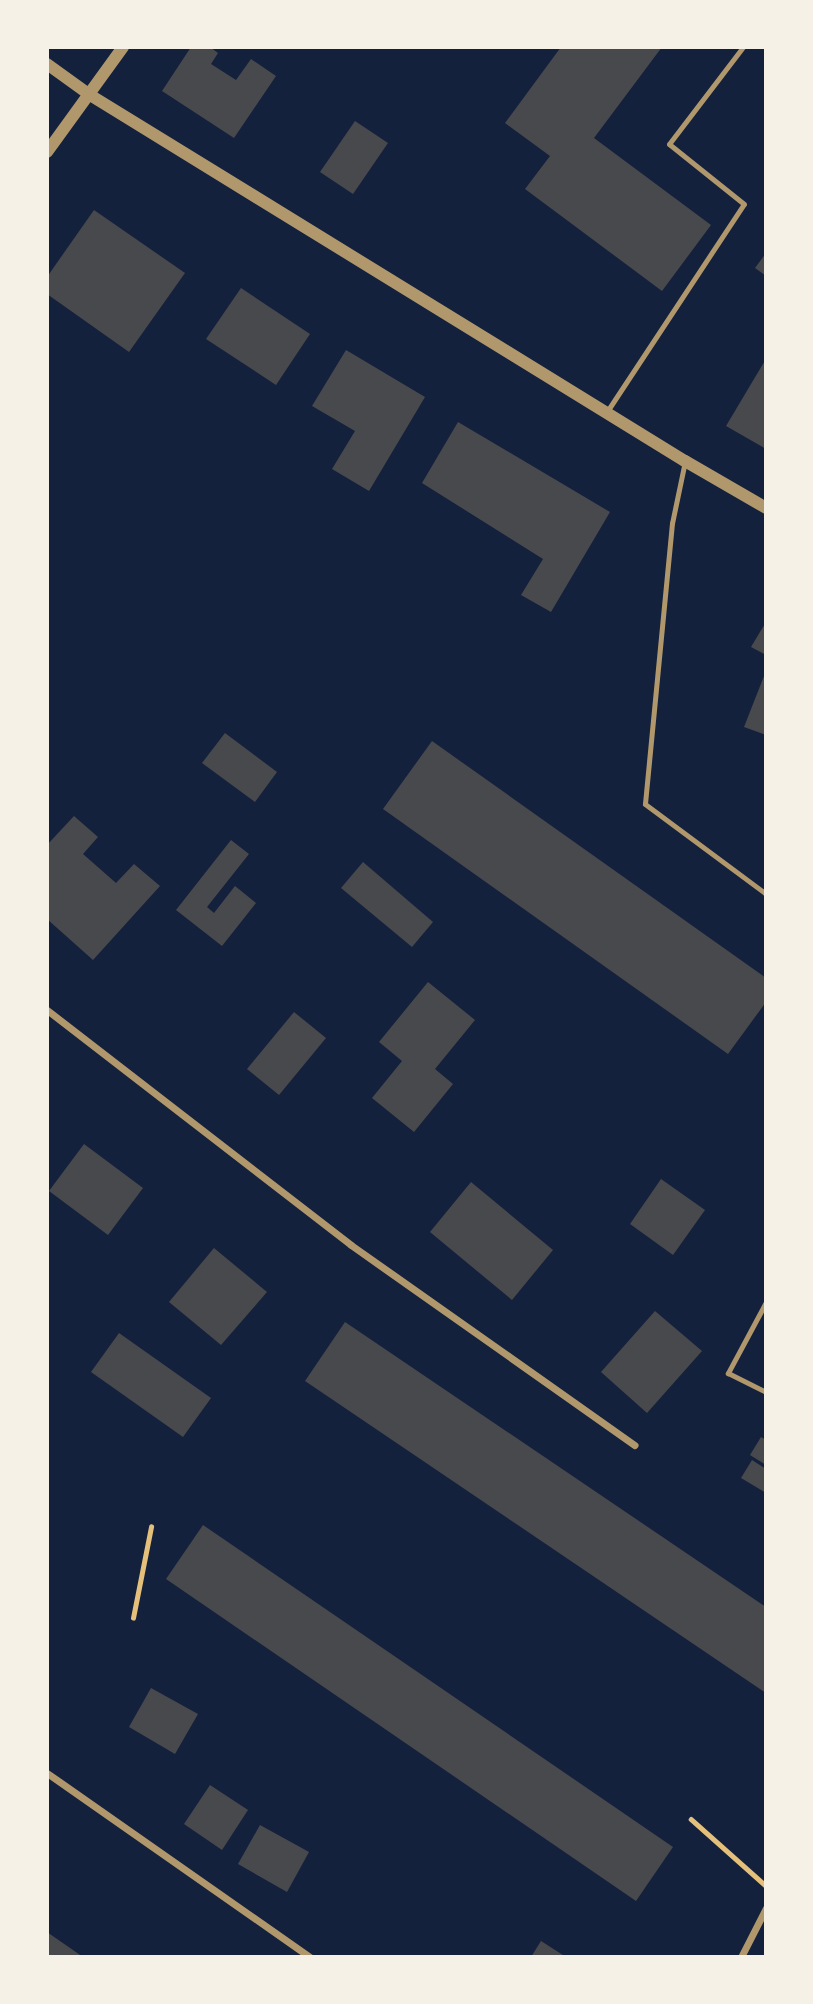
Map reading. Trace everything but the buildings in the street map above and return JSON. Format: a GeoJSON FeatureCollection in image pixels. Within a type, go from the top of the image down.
{"type":"FeatureCollection","features":[{"type":"Feature","properties":{"kind":"street"},"geometry":{"type":"LineString","coordinates":[[47,152],[124,47]]}},
{"type":"Feature","properties":{"kind":"street"},"geometry":{"type":"LineString","coordinates":[[47,64],[90,94],[606,413],[766,508]]}},
{"type":"Feature","properties":{"kind":"street"},"geometry":{"type":"LineString","coordinates":[[47,1010],[351,1245],[634,1444]]}},
{"type":"Feature","properties":{"kind":"street"},"geometry":{"type":"LineString","coordinates":[[47,1773],[310,1957]]}},
{"type":"Feature","properties":{"kind":"street"},"geometry":{"type":"LineString","coordinates":[[741,1957],[766,1908]]}},
{"type":"Feature","properties":{"kind":"lane"},"geometry":{"type":"LineString","coordinates":[[606,413],[744,204],[668,144],[743,47]]}},
{"type":"Feature","properties":{"kind":"lane"},"geometry":{"type":"LineString","coordinates":[[685,461],[672,523],[645,804],[766,894]]}},
{"type":"Feature","properties":{"kind":"lane"},"geometry":{"type":"LineString","coordinates":[[766,1302],[727,1373],[766,1392]]}},
{"type":"Feature","properties":{"kind":"path"},"geometry":{"type":"LineString","coordinates":[[133,1618],[151,1527]]}},
{"type":"Feature","properties":{"kind":"path"},"geometry":{"type":"LineString","coordinates":[[691,1819],[766,1885]]}}]}
